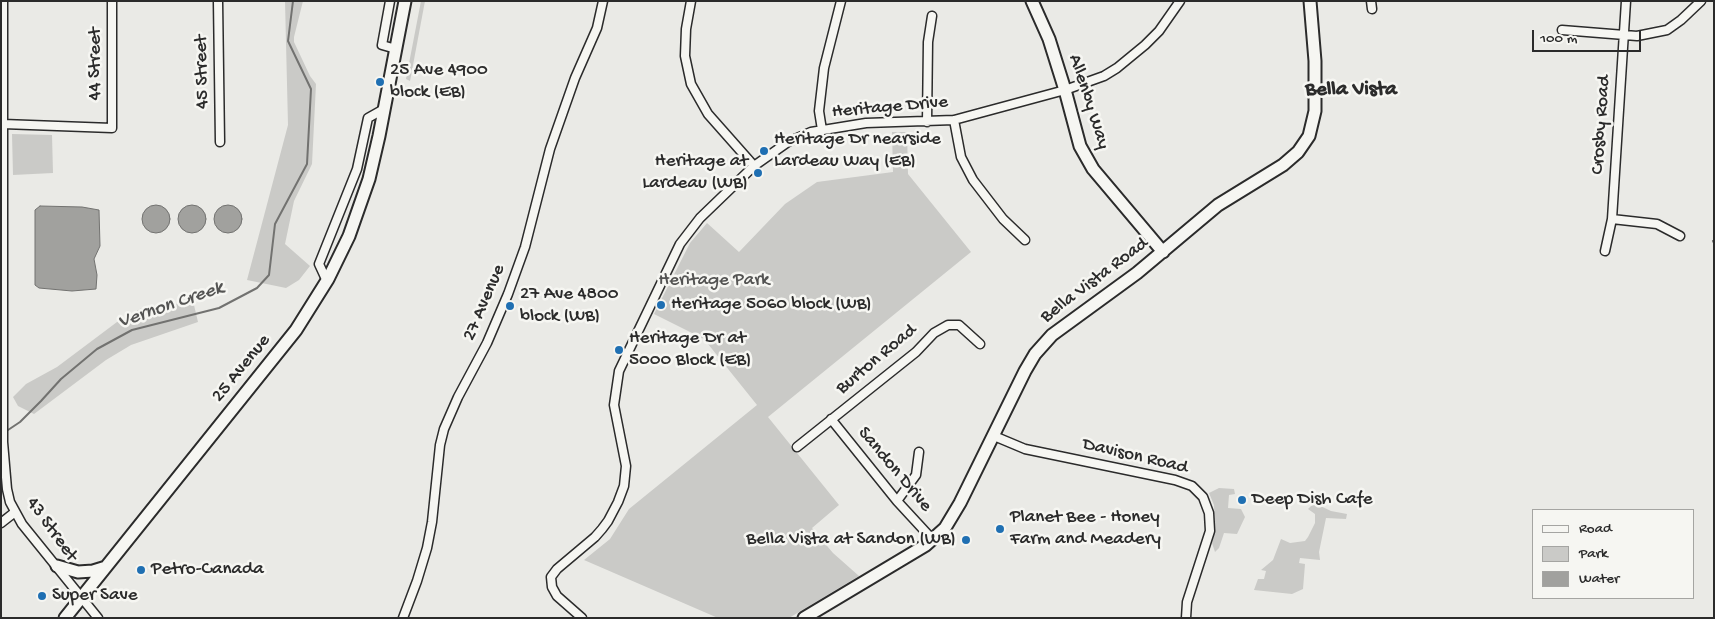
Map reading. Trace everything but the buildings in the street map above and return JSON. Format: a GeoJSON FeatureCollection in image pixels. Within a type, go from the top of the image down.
{"type":"FeatureCollection","features":[{"type":"Feature","properties":{"kind":"street","name":"43 Street"},"geometry":{"type":"LineString","coordinates":[[3,1],[3,442],[7,489],[15,512],[22,524],[98,618]]}},
{"type":"Feature","properties":{"kind":"street","name":"44 Street"},"geometry":{"type":"LineString","coordinates":[[3,124],[112,128],[112,1]]}},
{"type":"Feature","properties":{"kind":"street","name":"45 Street"},"geometry":{"type":"LineString","coordinates":[[218,1],[220,142]]}},
{"type":"Feature","properties":{"kind":"street"},"geometry":{"type":"LineString","coordinates":[[390,1],[382,45],[396,49]]}},
{"type":"Feature","properties":{"kind":"street","name":"25 Avenue"},"geometry":{"type":"LineString","coordinates":[[65,618],[286,342],[315,300],[339,257],[356,218],[369,179],[405,1]]}},
{"type":"Feature","properties":{"kind":"street","name":"27 Avenue"},"geometry":{"type":"LineString","coordinates":[[403,618],[427,548],[444,429],[458,397],[487,343],[508,294],[525,247],[550,149],[575,78],[597,28],[603,1]]}},
{"type":"Feature","properties":{"kind":"street"},"geometry":{"type":"LineString","coordinates":[[691,1],[686,29],[685,56],[691,84],[708,114],[754,166]]}},
{"type":"Feature","properties":{"kind":"street"},"geometry":{"type":"LineString","coordinates":[[822,130],[820,112],[824,68],[841,1]]}},
{"type":"Feature","properties":{"kind":"street","name":"Allenby Way"},"geometry":{"type":"LineString","coordinates":[[1032,1],[1049,39],[1080,146],[1093,169],[1163,252]]}},
{"type":"Feature","properties":{"kind":"street","name":"Heritage Drive"},"geometry":{"type":"LineString","coordinates":[[582,618],[557,596],[552,587],[551,578],[557,569],[602,529],[612,514],[621,494],[626,466],[614,405],[619,370],[680,244],[700,218],[754,166],[788,142],[811,132],[866,122],[954,120],[1065,90],[1104,76],[1145,45],[1159,31],[1180,1]]}},
{"type":"Feature","properties":{"kind":"street","name":"Bella Vista Road"},"geometry":{"type":"LineString","coordinates":[[804,618],[933,540],[950,522],[1035,354],[1044,342],[1163,252],[1218,205],[1291,160],[1304,145],[1312,127],[1315,111],[1315,61],[1310,1]]}},
{"type":"Feature","properties":{"kind":"street","name":"Crosby Road"},"geometry":{"type":"LineString","coordinates":[[1605,251],[1612,219],[1626,1]]}},
{"type":"Feature","properties":{"kind":"street"},"geometry":{"type":"LineString","coordinates":[[1562,30],[1637,36],[1667,30],[1701,1]]}},
{"type":"Feature","properties":{"kind":"street"},"geometry":{"type":"LineString","coordinates":[[927,122],[928,42],[932,16]]}},
{"type":"Feature","properties":{"kind":"street"},"geometry":{"type":"LineString","coordinates":[[325,277],[319,264],[357,169],[368,118],[384,109]]}},
{"type":"Feature","properties":{"kind":"street"},"geometry":{"type":"LineString","coordinates":[[954,120],[961,157],[973,180],[1003,219],[1025,240]]}},
{"type":"Feature","properties":{"kind":"street"},"geometry":{"type":"LineString","coordinates":[[1612,219],[1657,224],[1680,236]]}},
{"type":"Feature","properties":{"kind":"street","name":"Burton Road"},"geometry":{"type":"LineString","coordinates":[[797,447],[916,352],[934,333],[948,325],[960,326],[980,344]]}},
{"type":"Feature","properties":{"kind":"street","name":"Sandon Drive"},"geometry":{"type":"LineString","coordinates":[[831,419],[898,501],[933,540]]}},
{"type":"Feature","properties":{"kind":"street","name":"Davison Road"},"geometry":{"type":"LineString","coordinates":[[994,436],[1025,449],[1192,486],[1203,497],[1209,513],[1210,531],[1187,602],[1186,618]]}},
{"type":"Feature","properties":{"kind":"street"},"geometry":{"type":"LineString","coordinates":[[898,501],[916,475],[919,452]]}},
{"type":"Feature","properties":{"kind":"street"},"geometry":{"type":"LineString","coordinates":[[1,523],[15,512]]}},
{"type":"Feature","properties":{"kind":"street"},"geometry":{"type":"LineString","coordinates":[[57,566],[78,572],[93,571],[106,567]]}},
{"type":"Feature","properties":{"kind":"green space"},"geometry":{"type":"Polygon","coordinates":[[[285,1],[303,1],[294,42],[310,76],[316,84],[312,164],[294,201],[285,244],[310,266],[299,280],[286,288],[247,280],[288,125],[285,1]]]}},
{"type":"Feature","properties":{"kind":"green space"},"geometry":{"type":"Polygon","coordinates":[[[421,1],[425,1],[410,81],[406,79],[421,1]]]}},
{"type":"Feature","properties":{"kind":"green space","name":"Heritage Park"},"geometry":{"type":"Polygon","coordinates":[[[892,132],[907,132],[908,174],[971,252],[768,417],[839,505],[812,528],[833,553],[859,576],[789,618],[718,618],[584,560],[610,539],[629,509],[757,405],[704,339],[654,314],[690,243],[707,223],[739,252],[785,204],[817,182],[893,172],[892,132]]]}},
{"type":"Feature","properties":{"kind":"green space"},"geometry":{"type":"Polygon","coordinates":[[[12,134],[52,135],[53,173],[13,175],[12,134]]]}},
{"type":"Feature","properties":{"kind":"green space"},"geometry":{"type":"Polygon","coordinates":[[[164,303],[194,305],[198,322],[131,345],[106,360],[34,414],[18,406],[13,397],[26,384],[57,367],[117,322],[142,308],[164,303]]]}},
{"type":"Feature","properties":{"kind":"green space"},"geometry":{"type":"Polygon","coordinates":[[[1219,488],[1234,489],[1235,494],[1229,495],[1228,508],[1241,509],[1245,517],[1237,534],[1224,533],[1219,548],[1215,552],[1212,543],[1215,531],[1214,505],[1209,493],[1219,488]]]}},
{"type":"Feature","properties":{"kind":"green space"},"geometry":{"type":"Polygon","coordinates":[[[1314,503],[1331,511],[1347,514],[1346,519],[1326,518],[1319,552],[1320,560],[1300,558],[1299,563],[1305,564],[1303,589],[1292,594],[1254,590],[1258,579],[1264,579],[1266,571],[1261,570],[1273,560],[1281,539],[1290,543],[1305,541],[1308,537],[1315,523],[1315,514],[1308,509],[1314,503]]]}},
{"type":"Feature","properties":{"kind":"water"},"geometry":{"type":"Polygon","coordinates":[[[156,205],[166,209],[170,219],[166,229],[156,233],[146,229],[142,219],[146,209],[156,205]]]}},
{"type":"Feature","properties":{"kind":"water"},"geometry":{"type":"Polygon","coordinates":[[[192,205],[202,209],[206,219],[202,229],[192,233],[182,229],[178,219],[182,209],[192,205]]]}},
{"type":"Feature","properties":{"kind":"water"},"geometry":{"type":"Polygon","coordinates":[[[228,205],[238,209],[242,219],[238,229],[228,233],[218,229],[214,219],[218,209],[228,205]]]}},
{"type":"Feature","properties":{"kind":"water"},"geometry":{"type":"Polygon","coordinates":[[[40,206],[82,207],[99,210],[100,246],[94,259],[97,275],[96,289],[72,291],[39,288],[35,285],[35,210],[40,206]]]}},
{"type":"Feature","properties":{"kind":"waterway","name":"Vernon Creek"},"geometry":{"type":"LineString","coordinates":[[5,432],[20,422],[61,379],[97,349],[132,330],[219,308],[257,288],[269,275],[275,224],[307,164],[311,89],[288,41],[293,1]]}},
{"type":"Feature","properties":{"kind":"place","name":"25 Ave 4900 block (EB)"},"geometry":{"type":"Point","coordinates":[380,82]}},
{"type":"Feature","properties":{"kind":"place","name":"Heritage Dr nearside Lardeau Way (EB)"},"geometry":{"type":"Point","coordinates":[764,151]}},
{"type":"Feature","properties":{"kind":"place","name":"Heritage at Lardeau (WB)"},"geometry":{"type":"Point","coordinates":[758,173]}},
{"type":"Feature","properties":{"kind":"place","name":"Heritage 5060 block (WB)"},"geometry":{"type":"Point","coordinates":[661,305]}},
{"type":"Feature","properties":{"kind":"place","name":"27 Ave 4800 block (WB)"},"geometry":{"type":"Point","coordinates":[510,306]}},
{"type":"Feature","properties":{"kind":"place","name":"Heritage Dr at 5000 Block (EB)"},"geometry":{"type":"Point","coordinates":[619,350]}},
{"type":"Feature","properties":{"kind":"place","name":"Deep Dish Cafe"},"geometry":{"type":"Point","coordinates":[1242,500]}},
{"type":"Feature","properties":{"kind":"place","name":"Planet Bee - Honey Farm and Meadery"},"geometry":{"type":"Point","coordinates":[1000,529]}},
{"type":"Feature","properties":{"kind":"place","name":"Bella Vista at Sandon (WB)"},"geometry":{"type":"Point","coordinates":[966,540]}},
{"type":"Feature","properties":{"kind":"place","name":"Petro-Canada"},"geometry":{"type":"Point","coordinates":[141,570]}},
{"type":"Feature","properties":{"kind":"place","name":"Super Save"},"geometry":{"type":"Point","coordinates":[42,596]}},
{"type":"Feature","properties":{"kind":"district","name":"Bella Vista"},"geometry":{"type":"Point","coordinates":[1351,91]}}]}
